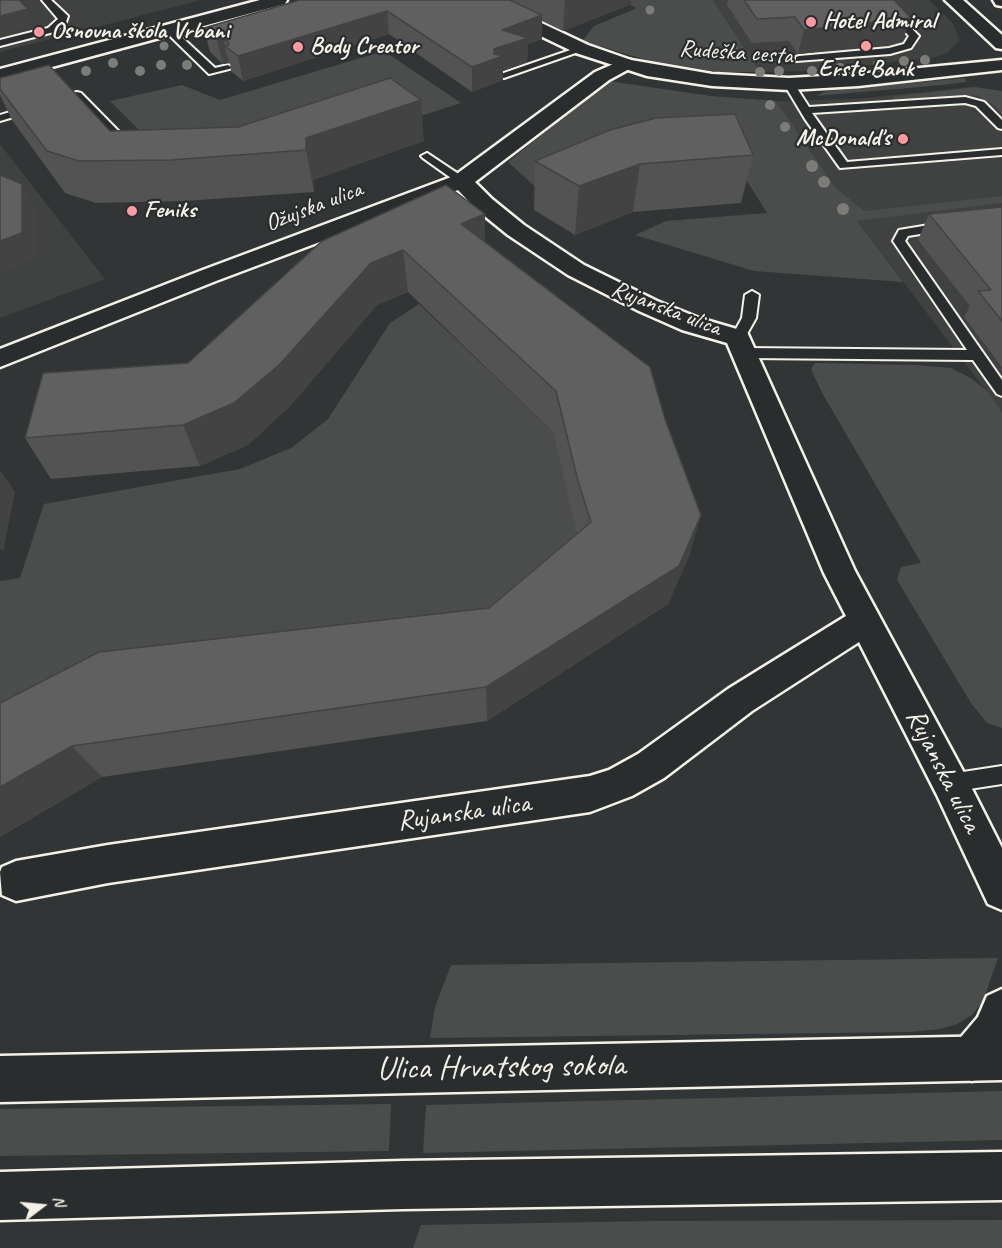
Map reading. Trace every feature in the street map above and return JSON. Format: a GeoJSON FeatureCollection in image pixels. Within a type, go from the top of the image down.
{"type":"FeatureCollection","features":[{"type":"Feature","properties":{"kind":"street"},"geometry":{"type":"LineString","coordinates":[[0,75],[36,70],[279,0]]}},
{"type":"Feature","properties":{"kind":"street","name":"Rudeška cesta"},"geometry":{"type":"LineString","coordinates":[[480,0],[582,49],[625,64],[646,70],[712,80],[789,84],[858,80],[961,60],[1002,64]]}},
{"type":"Feature","properties":{"kind":"street"},"geometry":{"type":"LineString","coordinates":[[953,0],[975,29],[1002,44]]}},
{"type":"Feature","properties":{"kind":"street"},"geometry":{"type":"LineString","coordinates":[[961,60],[1002,78]]}},
{"type":"Feature","properties":{"kind":"street","name":"Ožujska ulica"},"geometry":{"type":"LineString","coordinates":[[0,359],[219,272],[462,181],[602,76],[625,64]]}},
{"type":"Feature","properties":{"kind":"street","name":"Rujanska ulica"},"geometry":{"type":"LineString","coordinates":[[462,181],[484,204],[508,223],[576,270],[648,306],[691,324],[724,332],[741,346],[840,573],[950,783],[1002,890]]}},
{"type":"Feature","properties":{"kind":"street","name":"Rujanska ulica"},"geometry":{"type":"LineString","coordinates":[[16,881],[119,862],[590,794],[619,784],[651,766],[740,700],[865,621]]}},
{"type":"Feature","properties":{"kind":"street"},"geometry":{"type":"LineString","coordinates":[[987,1059],[993,1032],[1002,1011]]}},
{"type":"Feature","properties":{"kind":"street","name":"Ulica Hrvatskog sokola"},"geometry":{"type":"LineString","coordinates":[[0,1079],[987,1059]]}},
{"type":"Feature","properties":{"kind":"street"},"geometry":{"type":"LineString","coordinates":[[0,1196],[403,1185],[1002,1176]]}},
{"type":"Feature","properties":{"kind":"lane"},"geometry":{"type":"LineString","coordinates":[[0,43],[51,30],[63,20],[63,16],[46,0]]}},
{"type":"Feature","properties":{"kind":"lane"},"geometry":{"type":"LineString","coordinates":[[799,59],[890,51],[908,46],[914,36],[881,0]]}},
{"type":"Feature","properties":{"kind":"lane"},"geometry":{"type":"LineString","coordinates":[[169,30],[213,72],[228,68]]}},
{"type":"Feature","properties":{"kind":"lane"},"geometry":{"type":"LineString","coordinates":[[500,76],[582,49]]}},
{"type":"Feature","properties":{"kind":"lane"},"geometry":{"type":"LineString","coordinates":[[789,84],[807,110],[810,119],[844,166],[1002,152]]}},
{"type":"Feature","properties":{"kind":"lane"},"geometry":{"type":"LineString","coordinates":[[0,118],[77,95],[139,158]]}},
{"type":"Feature","properties":{"kind":"lane"},"geometry":{"type":"LineString","coordinates":[[807,110],[965,100],[980,104],[1002,126]]}},
{"type":"Feature","properties":{"kind":"lane"},"geometry":{"type":"LineString","coordinates":[[427,156],[462,181]]}},
{"type":"Feature","properties":{"kind":"lane"},"geometry":{"type":"LineString","coordinates":[[956,225],[903,233],[899,241],[1002,391]]}},
{"type":"Feature","properties":{"kind":"lane"},"geometry":{"type":"LineString","coordinates":[[752,295],[750,318],[741,346],[977,355]]}},
{"type":"Feature","properties":{"kind":"lane"},"geometry":{"type":"LineString","coordinates":[[950,783],[1002,775]]}},
{"type":"Feature","properties":{"kind":"shaded area","name":"Osnovna škola Vrbani"},"geometry":{"type":"Polygon","coordinates":[[[0,0],[201,0],[0,52],[0,0]]]}},
{"type":"Feature","properties":{"kind":"shaded area"},"geometry":{"type":"Polygon","coordinates":[[[619,0],[713,0],[760,72],[718,72],[647,60],[582,41],[594,26],[637,8],[619,0]]]}},
{"type":"Feature","properties":{"kind":"shaded area"},"geometry":{"type":"Polygon","coordinates":[[[713,0],[929,0],[952,22],[960,40],[947,53],[936,57],[819,71],[760,72],[713,0]]]}},
{"type":"Feature","properties":{"kind":"shaded area"},"geometry":{"type":"Polygon","coordinates":[[[384,51],[461,103],[405,121],[167,158],[110,101],[182,85],[220,100],[384,51]]]}},
{"type":"Feature","properties":{"kind":"shaded area"},"geometry":{"type":"Polygon","coordinates":[[[965,78],[966,82],[942,85],[816,96],[826,91],[965,78]]]}},
{"type":"Feature","properties":{"kind":"shaded area"},"geometry":{"type":"Polygon","coordinates":[[[608,81],[711,96],[776,101],[835,187],[865,211],[1002,196],[1002,203],[857,221],[903,282],[754,271],[635,235],[666,221],[767,213],[737,165],[550,200],[508,162],[608,81]]]}},
{"type":"Feature","properties":{"kind":"shaded area"},"geometry":{"type":"Polygon","coordinates":[[[974,87],[1002,91],[1002,412],[857,221],[870,219],[865,211],[835,187],[776,101],[855,99],[974,87]]]}},
{"type":"Feature","properties":{"kind":"shaded area"},"geometry":{"type":"Polygon","coordinates":[[[974,87],[1002,91],[1002,113],[992,103],[988,103],[978,95],[897,102],[893,97],[974,87]]]}},
{"type":"Feature","properties":{"kind":"shaded area"},"geometry":{"type":"Polygon","coordinates":[[[0,144],[105,279],[0,318],[0,144]]]}},
{"type":"Feature","properties":{"kind":"shaded area"},"geometry":{"type":"Polygon","coordinates":[[[419,304],[553,432],[586,561],[490,644],[0,753],[0,581],[20,578],[44,504],[240,469],[291,448],[328,419],[390,323],[419,304]]]}},
{"type":"Feature","properties":{"kind":"shaded area"},"geometry":{"type":"Polygon","coordinates":[[[815,363],[951,368],[971,378],[988,392],[1002,412],[1002,728],[987,723],[971,703],[897,580],[901,567],[921,563],[821,391],[811,369],[815,363]]]}},
{"type":"Feature","properties":{"kind":"shaded area"},"geometry":{"type":"Polygon","coordinates":[[[998,958],[983,1001],[972,1015],[957,1024],[941,1029],[910,1032],[430,1038],[435,1007],[451,965],[998,958]]]}},
{"type":"Feature","properties":{"kind":"shaded area"},"geometry":{"type":"Polygon","coordinates":[[[1002,1091],[1002,1140],[423,1153],[426,1105],[1002,1091]]]}},
{"type":"Feature","properties":{"kind":"shaded area"},"geometry":{"type":"Polygon","coordinates":[[[391,1104],[389,1151],[0,1156],[0,1109],[391,1104]]]}},
{"type":"Feature","properties":{"kind":"shaded area"},"geometry":{"type":"Polygon","coordinates":[[[1002,1220],[1002,1248],[413,1248],[421,1225],[659,1221],[1002,1220]]]}},
{"type":"Feature","properties":{"kind":"building"},"geometry":{"type":"Polygon","coordinates":[[[0,0],[19,0],[28,9],[0,16],[0,0]]]}},
{"type":"Feature","properties":{"kind":"building"},"geometry":{"type":"Polygon","coordinates":[[[300,0],[510,0],[542,15],[502,30],[528,38],[494,49],[494,54],[503,56],[472,67],[387,11],[238,56],[225,46],[229,45],[228,42],[217,39],[204,28],[300,0]]]}},
{"type":"Feature","properties":{"kind":"building"},"geometry":{"type":"Polygon","coordinates":[[[744,0],[894,0],[911,18],[804,30],[795,17],[757,19],[744,0]]]}},
{"type":"Feature","properties":{"kind":"building"},"geometry":{"type":"Polygon","coordinates":[[[49,65],[110,131],[238,127],[390,78],[421,100],[306,138],[306,150],[171,160],[79,161],[47,151],[0,89],[0,78],[49,65]]]}},
{"type":"Feature","properties":{"kind":"building"},"geometry":{"type":"Polygon","coordinates":[[[735,114],[753,155],[640,164],[579,186],[535,161],[610,130],[656,118],[735,114]]]}},
{"type":"Feature","properties":{"kind":"building"},"geometry":{"type":"Polygon","coordinates":[[[0,175],[22,184],[22,233],[0,241],[0,175]]]}},
{"type":"Feature","properties":{"kind":"building"},"geometry":{"type":"Polygon","coordinates":[[[446,185],[485,214],[461,224],[650,367],[665,419],[701,515],[679,566],[486,687],[72,746],[0,787],[0,703],[99,652],[489,608],[591,522],[578,481],[556,391],[403,250],[371,263],[279,365],[234,403],[183,425],[25,438],[43,373],[188,363],[322,241],[446,185]]]}},
{"type":"Feature","properties":{"kind":"building"},"geometry":{"type":"Polygon","coordinates":[[[1002,207],[1002,321],[978,291],[991,290],[929,214],[1002,207]]]}},
{"type":"Feature","properties":{"kind":"place","name":"Hotel Admiral"},"geometry":{"type":"Point","coordinates":[811,22]}},
{"type":"Feature","properties":{"kind":"place","name":"Osnovna škola Vrbani"},"geometry":{"type":"Point","coordinates":[39,32]}},
{"type":"Feature","properties":{"kind":"place","name":"Erste Bank"},"geometry":{"type":"Point","coordinates":[866,46]}},
{"type":"Feature","properties":{"kind":"place","name":"Body Creator"},"geometry":{"type":"Point","coordinates":[298,47]}},
{"type":"Feature","properties":{"kind":"place","name":"McDonald's"},"geometry":{"type":"Point","coordinates":[903,139]}},
{"type":"Feature","properties":{"kind":"place","name":"Feniks"},"geometry":{"type":"Point","coordinates":[132,211]}}]}
